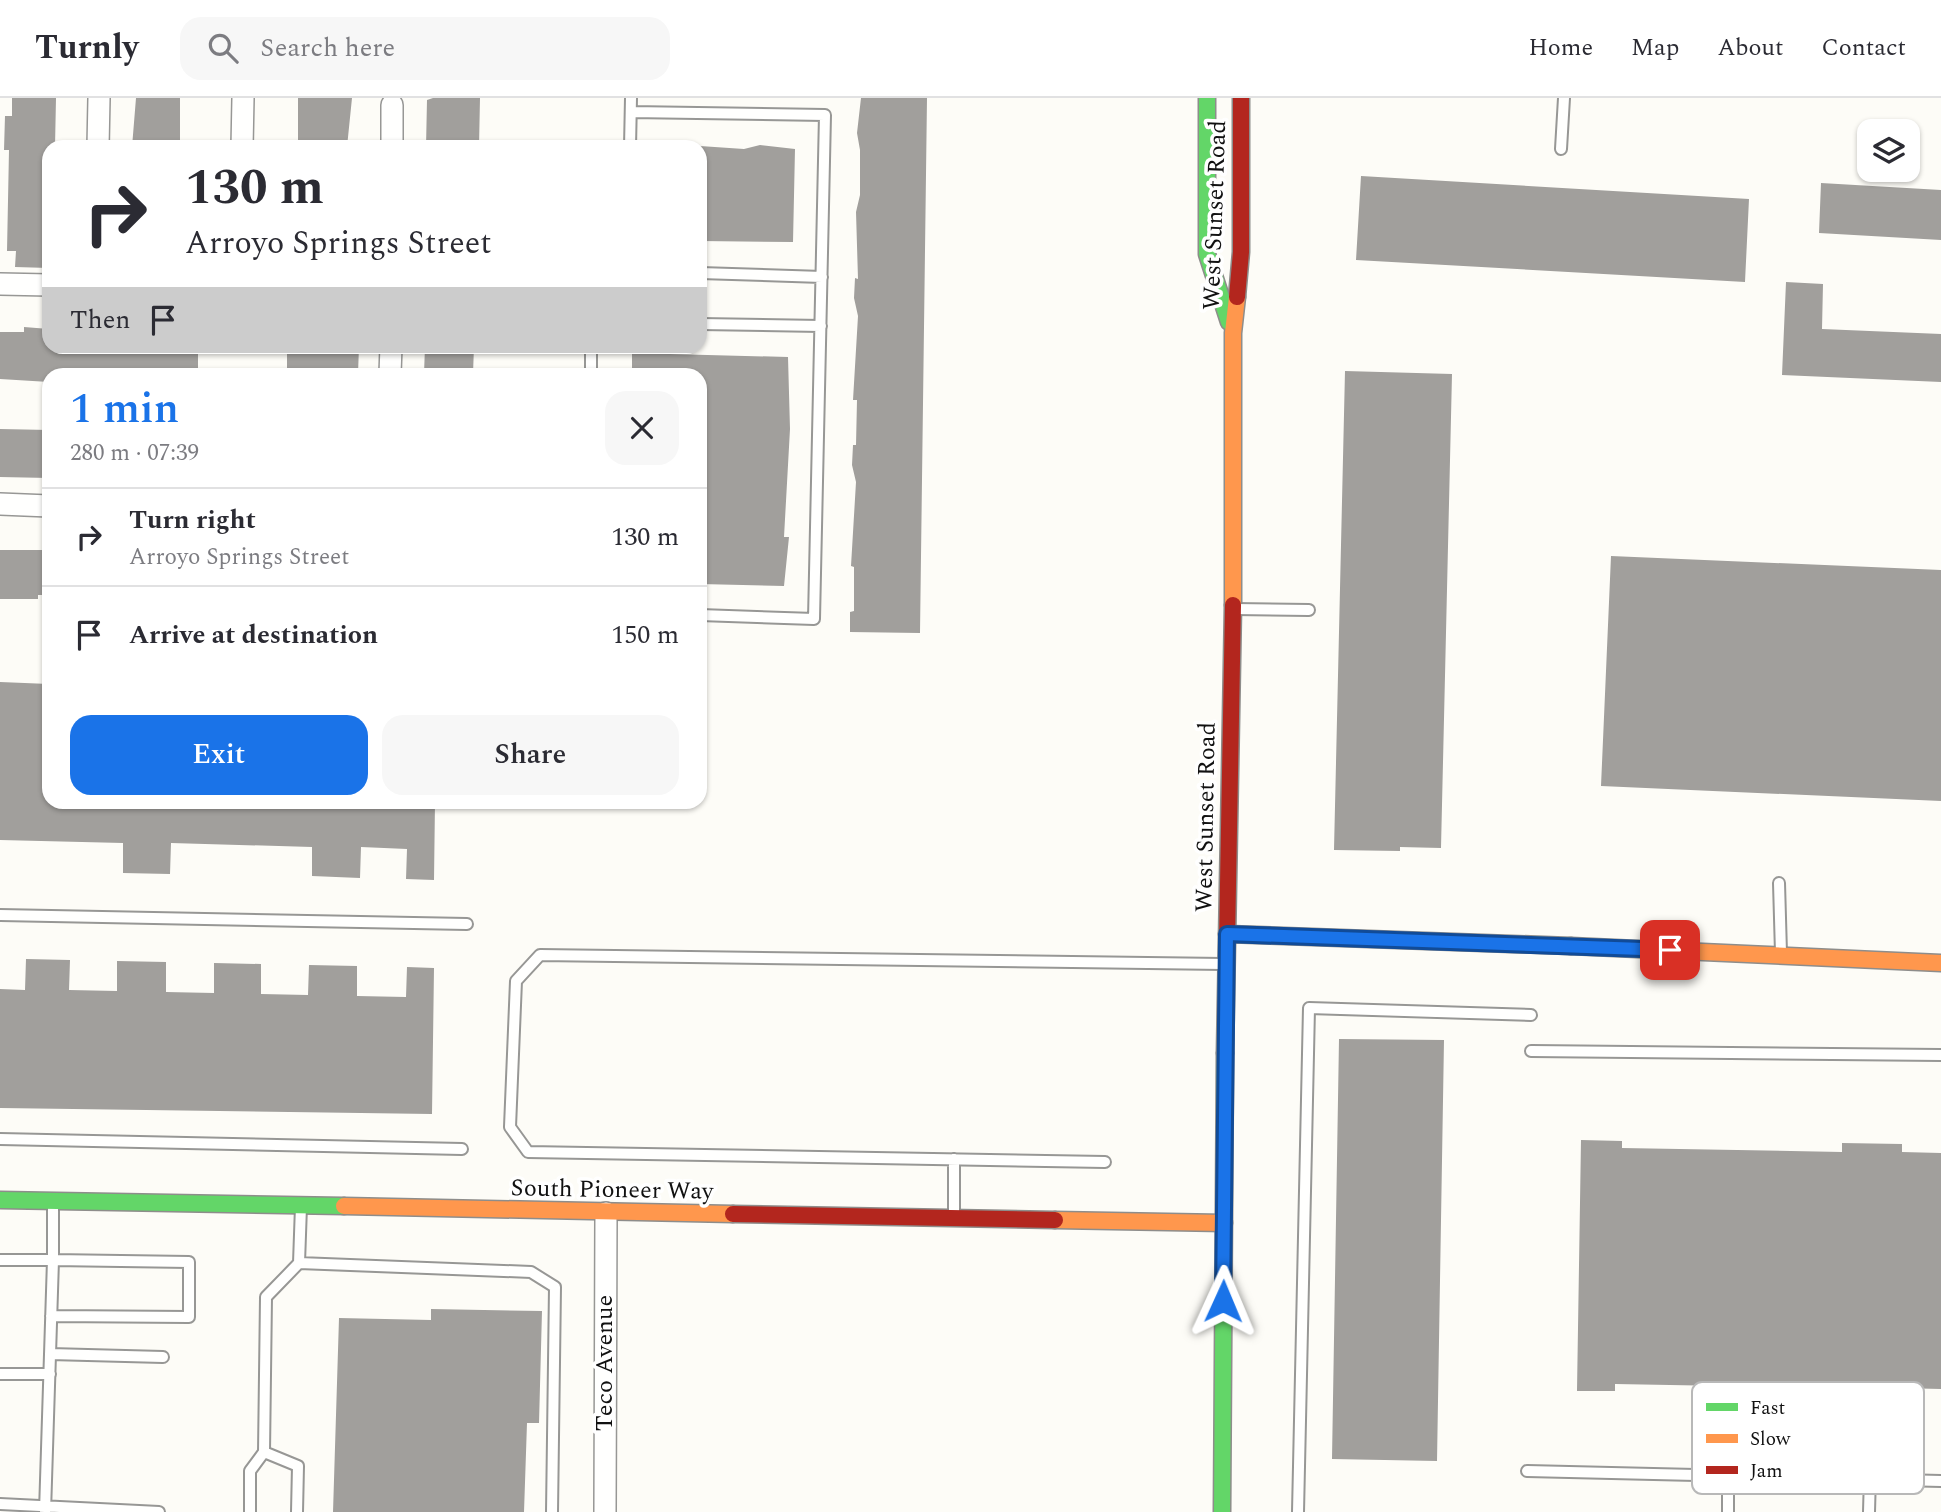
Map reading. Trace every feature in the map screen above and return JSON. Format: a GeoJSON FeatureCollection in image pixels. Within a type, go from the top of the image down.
{"type":"FeatureCollection","features":[{"type":"Feature","properties":{"kind":"street"},"geometry":{"type":"LineString","coordinates":[[97,140],[99,98]]}},
{"type":"Feature","properties":{"kind":"street"},"geometry":{"type":"LineString","coordinates":[[242,140],[243,98]]}},
{"type":"Feature","properties":{"kind":"street","name":"West Sunset Road"},"geometry":{"type":"LineString","coordinates":[[1207,98],[1207,254],[1233,333]]}},
{"type":"Feature","properties":{"kind":"street","name":"West Sunset Road"},"geometry":{"type":"LineString","coordinates":[[1222,1512],[1226,964],[1234,609],[1233,333],[1241,252],[1241,98]]}},
{"type":"Feature","properties":{"kind":"street"},"geometry":{"type":"LineString","coordinates":[[392,105],[392,140]]}},
{"type":"Feature","properties":{"kind":"street"},"geometry":{"type":"LineString","coordinates":[[0,284],[42,285]]}},
{"type":"Feature","properties":{"kind":"street"},"geometry":{"type":"LineString","coordinates":[[0,505],[42,506]]}},
{"type":"Feature","properties":{"kind":"street"},"geometry":{"type":"LineString","coordinates":[[1227,934],[1941,963]]}},
{"type":"Feature","properties":{"kind":"street","name":"South Pioneer Way"},"geometry":{"type":"LineString","coordinates":[[0,1200],[1224,1223]]}},
{"type":"Feature","properties":{"kind":"street","name":"Teco Avenue"},"geometry":{"type":"LineString","coordinates":[[605,1512],[606,1213]]}},
{"type":"Feature","properties":{"kind":"lane"},"geometry":{"type":"LineString","coordinates":[[631,98],[631,140]]}},
{"type":"Feature","properties":{"kind":"lane"},"geometry":{"type":"LineString","coordinates":[[1561,149],[1564,98]]}},
{"type":"Feature","properties":{"kind":"lane"},"geometry":{"type":"LineString","coordinates":[[631,112],[825,115],[814,619],[707,615]]}},
{"type":"Feature","properties":{"kind":"lane"},"geometry":{"type":"LineString","coordinates":[[707,273],[822,276]]}},
{"type":"Feature","properties":{"kind":"lane"},"geometry":{"type":"LineString","coordinates":[[707,324],[821,326]]}},
{"type":"Feature","properties":{"kind":"lane"},"geometry":{"type":"LineString","coordinates":[[1234,609],[1308,610]]}},
{"type":"Feature","properties":{"kind":"lane"},"geometry":{"type":"LineString","coordinates":[[1779,883],[1781,956]]}},
{"type":"Feature","properties":{"kind":"lane"},"geometry":{"type":"LineString","coordinates":[[0,915],[467,924]]}},
{"type":"Feature","properties":{"kind":"lane"},"geometry":{"type":"LineString","coordinates":[[1105,1162],[528,1152],[510,1127],[516,981],[540,955],[1226,964]]}},
{"type":"Feature","properties":{"kind":"lane"},"geometry":{"type":"LineString","coordinates":[[1298,1512],[1309,1008],[1531,1015]]}},
{"type":"Feature","properties":{"kind":"lane"},"geometry":{"type":"LineString","coordinates":[[1531,1051],[1941,1055]]}},
{"type":"Feature","properties":{"kind":"lane"},"geometry":{"type":"LineString","coordinates":[[0,1139],[462,1149]]}},
{"type":"Feature","properties":{"kind":"lane"},"geometry":{"type":"LineString","coordinates":[[954,1160],[954,1219]]}},
{"type":"Feature","properties":{"kind":"lane"},"geometry":{"type":"LineString","coordinates":[[45,1509],[53,1200]]}},
{"type":"Feature","properties":{"kind":"lane"},"geometry":{"type":"LineString","coordinates":[[250,1512],[250,1471],[264,1452],[266,1297],[299,1263],[301,1206]]}},
{"type":"Feature","properties":{"kind":"lane"},"geometry":{"type":"LineString","coordinates":[[0,1260],[189,1262],[189,1317],[51,1316]]}},
{"type":"Feature","properties":{"kind":"lane"},"geometry":{"type":"LineString","coordinates":[[299,1263],[531,1272],[555,1287],[552,1512]]}},
{"type":"Feature","properties":{"kind":"lane"},"geometry":{"type":"LineString","coordinates":[[50,1354],[163,1356]]}},
{"type":"Feature","properties":{"kind":"lane"},"geometry":{"type":"LineString","coordinates":[[0,1374],[50,1374]]}},
{"type":"Feature","properties":{"kind":"lane"},"geometry":{"type":"LineString","coordinates":[[264,1452],[298,1466],[297,1512]]}},
{"type":"Feature","properties":{"kind":"lane"},"geometry":{"type":"LineString","coordinates":[[1527,1471],[1692,1475]]}},
{"type":"Feature","properties":{"kind":"lane"},"geometry":{"type":"LineString","coordinates":[[1728,1494],[1728,1512]]}},
{"type":"Feature","properties":{"kind":"lane"},"geometry":{"type":"LineString","coordinates":[[1870,1512],[1871,1494]]}},
{"type":"Feature","properties":{"kind":"lane"},"geometry":{"type":"LineString","coordinates":[[0,1504],[45,1509],[159,1512]]}},
{"type":"Feature","properties":{"kind":"building"},"geometry":{"type":"Polygon","coordinates":[[[12,98],[56,98],[55,140],[42,140],[42,268],[15,267],[16,251],[7,251],[9,150],[4,150],[5,116],[12,116],[12,98]]]}},
{"type":"Feature","properties":{"kind":"building"},"geometry":{"type":"Polygon","coordinates":[[[136,98],[180,98],[180,140],[133,140],[136,98]]]}},
{"type":"Feature","properties":{"kind":"building"},"geometry":{"type":"Polygon","coordinates":[[[298,98],[352,98],[348,140],[298,140],[298,98]]]}},
{"type":"Feature","properties":{"kind":"building"},"geometry":{"type":"Polygon","coordinates":[[[480,98],[479,140],[426,140],[427,100],[480,98]]]}},
{"type":"Feature","properties":{"kind":"building"},"geometry":{"type":"Polygon","coordinates":[[[861,98],[927,98],[920,633],[850,632],[850,612],[854,611],[854,567],[851,566],[856,482],[852,465],[853,445],[856,445],[857,400],[853,400],[858,316],[854,298],[855,278],[858,279],[856,212],[860,195],[860,150],[857,133],[861,98]]]}},
{"type":"Feature","properties":{"kind":"building"},"geometry":{"type":"Polygon","coordinates":[[[760,145],[795,149],[793,242],[707,241],[707,146],[744,149],[760,145]]]}},
{"type":"Feature","properties":{"kind":"building"},"geometry":{"type":"Polygon","coordinates":[[[1361,176],[1749,199],[1745,282],[1356,260],[1361,176]]]}},
{"type":"Feature","properties":{"kind":"building"},"geometry":{"type":"Polygon","coordinates":[[[1821,183],[1941,190],[1941,240],[1819,233],[1821,183]]]}},
{"type":"Feature","properties":{"kind":"building"},"geometry":{"type":"Polygon","coordinates":[[[1786,282],[1823,284],[1822,329],[1941,334],[1941,382],[1782,375],[1786,282]]]}},
{"type":"Feature","properties":{"kind":"building"},"geometry":{"type":"Polygon","coordinates":[[[24,327],[42,328],[42,354],[198,354],[198,368],[42,368],[42,382],[0,379],[0,332],[24,332],[24,327]]]}},
{"type":"Feature","properties":{"kind":"building"},"geometry":{"type":"Polygon","coordinates":[[[287,354],[359,354],[358,368],[287,368],[287,354]]]}},
{"type":"Feature","properties":{"kind":"building"},"geometry":{"type":"Polygon","coordinates":[[[425,354],[474,354],[473,368],[424,368],[425,354]]]}},
{"type":"Feature","properties":{"kind":"building"},"geometry":{"type":"Polygon","coordinates":[[[632,354],[788,357],[790,429],[784,537],[789,537],[784,586],[707,584],[707,368],[632,368],[632,354]]]}},
{"type":"Feature","properties":{"kind":"building"},"geometry":{"type":"Polygon","coordinates":[[[1345,371],[1452,374],[1441,848],[1400,847],[1400,851],[1334,850],[1345,371]]]}},
{"type":"Feature","properties":{"kind":"building"},"geometry":{"type":"Polygon","coordinates":[[[0,429],[42,430],[42,478],[0,477],[0,429]]]}},
{"type":"Feature","properties":{"kind":"building"},"geometry":{"type":"Polygon","coordinates":[[[0,550],[42,550],[42,595],[38,595],[38,599],[0,599],[0,550]]]}},
{"type":"Feature","properties":{"kind":"building"},"geometry":{"type":"Polygon","coordinates":[[[1611,556],[1941,570],[1941,801],[1601,786],[1611,556]]]}},
{"type":"Feature","properties":{"kind":"building"},"geometry":{"type":"Polygon","coordinates":[[[0,682],[42,684],[42,809],[435,809],[434,880],[406,879],[407,849],[361,847],[360,878],[312,876],[312,847],[171,843],[170,874],[123,873],[123,843],[0,840],[0,682]]]}},
{"type":"Feature","properties":{"kind":"building"},"geometry":{"type":"Polygon","coordinates":[[[26,959],[70,960],[69,990],[117,991],[117,961],[166,962],[166,992],[214,993],[214,963],[261,964],[261,994],[308,995],[309,965],[357,966],[357,996],[406,997],[407,967],[434,968],[432,1114],[0,1108],[0,989],[25,990],[26,959]]]}},
{"type":"Feature","properties":{"kind":"building"},"geometry":{"type":"Polygon","coordinates":[[[1339,1039],[1444,1040],[1437,1461],[1332,1459],[1339,1039]]]}},
{"type":"Feature","properties":{"kind":"building"},"geometry":{"type":"Polygon","coordinates":[[[1581,1140],[1622,1141],[1622,1148],[1842,1152],[1842,1143],[1902,1144],[1902,1152],[1941,1153],[1941,1389],[1924,1389],[1924,1382],[1692,1382],[1692,1385],[1615,1384],[1615,1391],[1577,1391],[1581,1140]]]}},
{"type":"Feature","properties":{"kind":"building"},"geometry":{"type":"Polygon","coordinates":[[[431,1309],[542,1311],[539,1423],[527,1423],[524,1512],[333,1512],[339,1318],[431,1320],[431,1309]]]}},
{"type":"Feature","properties":{"kind":"traffic: fast"},"geometry":{"type":"LineString","coordinates":[[1207,98],[1207,254],[1229,322]]}},
{"type":"Feature","properties":{"kind":"traffic: fast"},"geometry":{"type":"LineString","coordinates":[[1227,934],[1571,946]]}},
{"type":"Feature","properties":{"kind":"traffic: fast"},"geometry":{"type":"LineString","coordinates":[[1222,1512],[1225,1053]]}},
{"type":"Feature","properties":{"kind":"traffic: fast"},"geometry":{"type":"LineString","coordinates":[[0,1200],[344,1206]]}},
{"type":"Feature","properties":{"kind":"traffic: slow"},"geometry":{"type":"LineString","coordinates":[[1233,605],[1233,333],[1237,297]]}},
{"type":"Feature","properties":{"kind":"traffic: slow"},"geometry":{"type":"LineString","coordinates":[[1571,946],[1941,963]]}},
{"type":"Feature","properties":{"kind":"traffic: slow"},"geometry":{"type":"LineString","coordinates":[[344,1206],[733,1214]]}},
{"type":"Feature","properties":{"kind":"traffic: slow"},"geometry":{"type":"LineString","coordinates":[[1055,1220],[1224,1223]]}},
{"type":"Feature","properties":{"kind":"traffic: jam"},"geometry":{"type":"LineString","coordinates":[[1237,297],[1241,252],[1241,98]]}},
{"type":"Feature","properties":{"kind":"traffic: jam"},"geometry":{"type":"LineString","coordinates":[[1225,1053],[1233,605]]}},
{"type":"Feature","properties":{"kind":"traffic: jam"},"geometry":{"type":"LineString","coordinates":[[733,1214],[1055,1220]]}},
{"type":"Feature","properties":{"kind":"route"},"geometry":{"type":"LineString","coordinates":[[1223,1301],[1227,934],[1670,950]]}}]}
